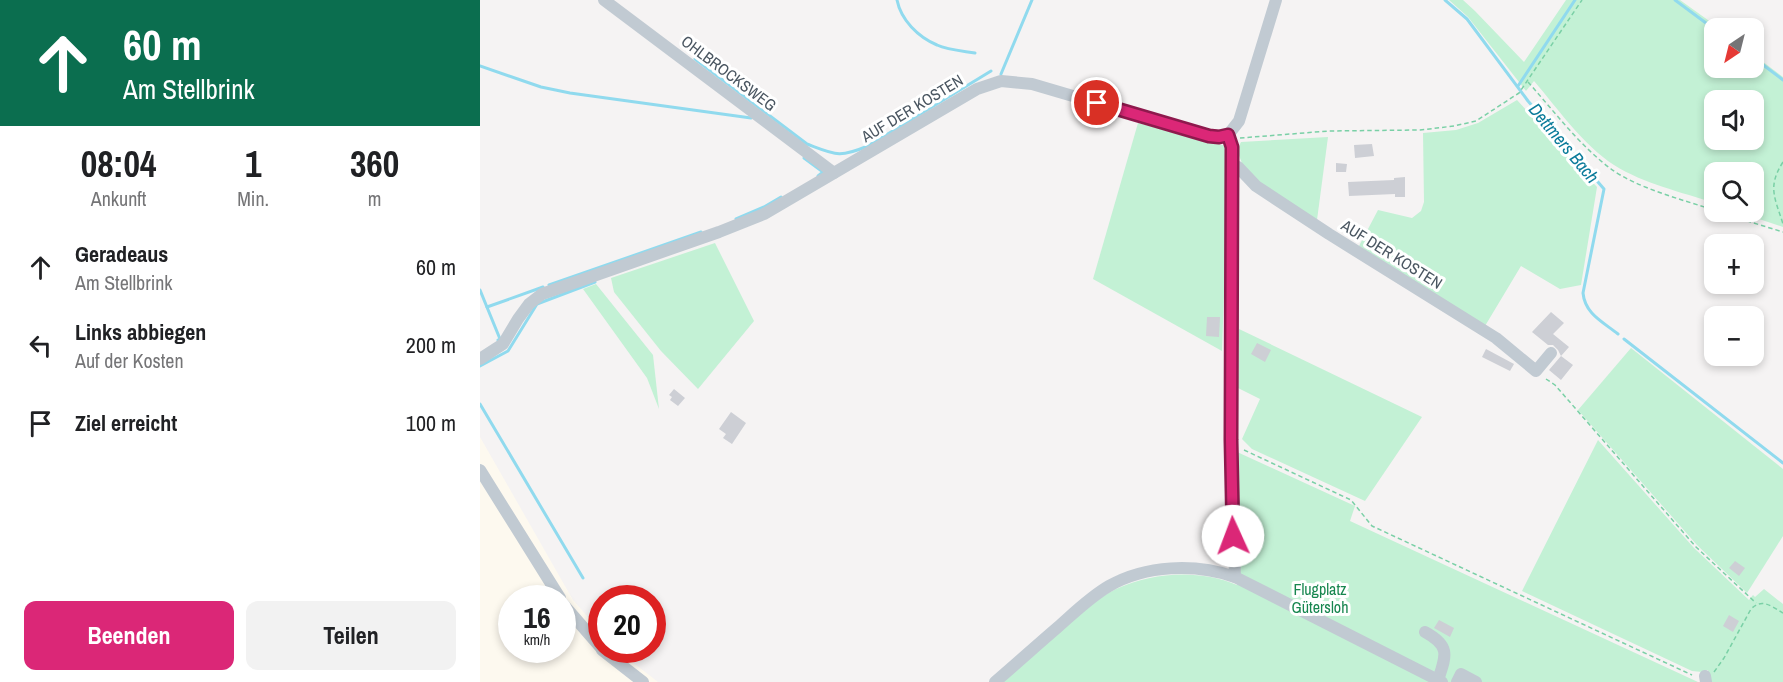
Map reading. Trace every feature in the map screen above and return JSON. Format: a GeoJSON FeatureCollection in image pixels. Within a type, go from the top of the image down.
{"type":"FeatureCollection","features":[{"type":"Feature","properties":{"kind":"street","name":"OHLBROCKSWEG"},"geometry":{"type":"LineString","coordinates":[[604,0],[834,173]]}},
{"type":"Feature","properties":{"kind":"street"},"geometry":{"type":"LineString","coordinates":[[1234,577],[1231,440],[1233,166],[1232,147],[1228,135],[1239,121],[1276,0]]}},
{"type":"Feature","properties":{"kind":"street","name":"AUF DER KOSTEN"},"geometry":{"type":"LineString","coordinates":[[480,359],[503,344],[529,304],[542,294],[764,214],[977,88],[1001,81],[1032,84],[1209,136],[1228,135]]}},
{"type":"Feature","properties":{"kind":"street","name":"AUF DER KOSTEN"},"geometry":{"type":"LineString","coordinates":[[1233,166],[1238,167],[1247,178],[1265,192],[1496,338],[1536,371]]}},
{"type":"Feature","properties":{"kind":"street"},"geometry":{"type":"LineString","coordinates":[[1536,371],[1551,353]]}},
{"type":"Feature","properties":{"kind":"street"},"geometry":{"type":"LineString","coordinates":[[480,470],[552,585]]}},
{"type":"Feature","properties":{"kind":"street"},"geometry":{"type":"LineString","coordinates":[[995,682],[1081,606],[1109,586],[1143,573],[1184,568],[1215,570],[1234,577],[1440,681],[1445,659],[1442,644],[1425,632]]}},
{"type":"Feature","properties":{"kind":"street"},"geometry":{"type":"LineString","coordinates":[[576,619],[588,633]]}},
{"type":"Feature","properties":{"kind":"street"},"geometry":{"type":"LineString","coordinates":[[619,663],[643,682]]}},
{"type":"Feature","properties":{"kind":"street"},"geometry":{"type":"LineString","coordinates":[[1457,682],[1461,674],[1476,682]]}},
{"type":"Feature","properties":{"kind":"path"},"geometry":{"type":"LineString","coordinates":[[1228,135],[1239,138],[1329,131],[1420,130],[1476,121],[1519,93],[1582,0]]}},
{"type":"Feature","properties":{"kind":"path"},"geometry":{"type":"LineString","coordinates":[[1528,82],[1586,147],[1612,170],[1644,186],[1704,207]]}},
{"type":"Feature","properties":{"kind":"path"},"geometry":{"type":"LineString","coordinates":[[1783,162],[1776,173],[1773,184],[1783,224]]}},
{"type":"Feature","properties":{"kind":"path"},"geometry":{"type":"LineString","coordinates":[[1750,222],[1783,232]]}},
{"type":"Feature","properties":{"kind":"path"},"geometry":{"type":"LineString","coordinates":[[1536,371],[1555,385],[1696,547],[1756,603]]}},
{"type":"Feature","properties":{"kind":"path"},"geometry":{"type":"LineString","coordinates":[[1231,440],[1242,450],[1351,500],[1372,526],[1690,674],[1706,679],[1714,672],[1756,603],[1764,602],[1783,613]]}},
{"type":"Feature","properties":{"kind":"shaded area"},"geometry":{"type":"Polygon","coordinates":[[[480,437],[564,585],[498,585],[498,663],[576,663],[576,603],[588,617],[588,663],[634,663],[658,682],[480,682],[480,437]]]}},
{"type":"Feature","properties":{"kind":"green space"},"geometry":{"type":"Polygon","coordinates":[[[1449,0],[1463,0],[1524,62],[1566,0],[1680,0],[1705,18],[1704,78],[1764,78],[1764,63],[1783,77],[1783,227],[1764,221],[1764,162],[1704,162],[1704,200],[1650,182],[1614,165],[1581,137],[1534,81],[1526,91],[1468,17],[1449,0]]]}},
{"type":"Feature","properties":{"kind":"green space"},"geometry":{"type":"Polygon","coordinates":[[[1517,100],[1597,187],[1581,285],[1560,289],[1521,266],[1485,326],[1359,246],[1378,210],[1412,218],[1421,211],[1424,202],[1423,133],[1456,130],[1478,123],[1517,100]]]}},
{"type":"Feature","properties":{"kind":"green space"},"geometry":{"type":"Polygon","coordinates":[[[1138,123],[1226,146],[1228,179],[1222,351],[1093,279],[1138,123]]]}},
{"type":"Feature","properties":{"kind":"green space"},"geometry":{"type":"Polygon","coordinates":[[[1328,137],[1317,220],[1258,183],[1243,166],[1237,150],[1241,142],[1328,137]]]}},
{"type":"Feature","properties":{"kind":"green space"},"geometry":{"type":"Polygon","coordinates":[[[715,243],[754,321],[698,389],[661,351],[614,292],[611,278],[715,243]]]}},
{"type":"Feature","properties":{"kind":"green space"},"geometry":{"type":"Polygon","coordinates":[[[596,284],[653,355],[659,409],[647,378],[583,289],[596,284]]]}},
{"type":"Feature","properties":{"kind":"green space"},"geometry":{"type":"Polygon","coordinates":[[[1239,329],[1422,417],[1365,501],[1252,449],[1242,439],[1260,399],[1238,388],[1239,329]]]}},
{"type":"Feature","properties":{"kind":"green space"},"geometry":{"type":"Polygon","coordinates":[[[1631,348],[1783,469],[1783,536],[1747,593],[1697,545],[1578,410],[1631,348]]]}},
{"type":"Feature","properties":{"kind":"green space"},"geometry":{"type":"Polygon","coordinates":[[[1598,440],[1694,548],[1749,600],[1764,589],[1783,604],[1783,682],[1706,682],[1709,676],[1708,670],[1692,671],[1522,591],[1598,440]]]}},
{"type":"Feature","properties":{"kind":"green space","name":"Flugplatz Gütersloh"},"geometry":{"type":"Polygon","coordinates":[[[1235,451],[1355,506],[1350,521],[1698,682],[1001,682],[1089,607],[1116,589],[1146,579],[1176,575],[1207,576],[1237,585],[1235,451]]]}},
{"type":"Feature","properties":{"kind":"building"},"geometry":{"type":"Polygon","coordinates":[[[1372,144],[1374,156],[1355,158],[1354,145],[1372,144]]]}},
{"type":"Feature","properties":{"kind":"building"},"geometry":{"type":"Polygon","coordinates":[[[1336,163],[1347,164],[1346,172],[1336,172],[1336,163]]]}},
{"type":"Feature","properties":{"kind":"building"},"geometry":{"type":"Polygon","coordinates":[[[1405,177],[1405,197],[1395,197],[1395,194],[1349,196],[1348,182],[1394,180],[1394,178],[1405,177]]]}},
{"type":"Feature","properties":{"kind":"building"},"geometry":{"type":"Polygon","coordinates":[[[1551,312],[1564,323],[1553,334],[1569,347],[1561,356],[1553,345],[1548,345],[1532,332],[1551,312]]]}},
{"type":"Feature","properties":{"kind":"building"},"geometry":{"type":"Polygon","coordinates":[[[1207,317],[1220,317],[1219,337],[1206,336],[1207,317]]]}},
{"type":"Feature","properties":{"kind":"building"},"geometry":{"type":"Polygon","coordinates":[[[1257,343],[1271,350],[1265,362],[1251,354],[1257,343]]]}},
{"type":"Feature","properties":{"kind":"building"},"geometry":{"type":"Polygon","coordinates":[[[1486,349],[1514,364],[1510,371],[1482,357],[1486,349]]]}},
{"type":"Feature","properties":{"kind":"building"},"geometry":{"type":"Polygon","coordinates":[[[1561,356],[1573,365],[1561,380],[1549,370],[1561,356]]]}},
{"type":"Feature","properties":{"kind":"building"},"geometry":{"type":"Polygon","coordinates":[[[674,389],[685,398],[678,406],[670,400],[672,397],[669,395],[674,389]]]}},
{"type":"Feature","properties":{"kind":"building"},"geometry":{"type":"Polygon","coordinates":[[[731,412],[746,423],[732,444],[723,438],[726,434],[719,429],[731,412]]]}},
{"type":"Feature","properties":{"kind":"building"},"geometry":{"type":"Polygon","coordinates":[[[1735,561],[1745,568],[1739,576],[1729,568],[1735,561]]]}},
{"type":"Feature","properties":{"kind":"building"},"geometry":{"type":"Polygon","coordinates":[[[1729,615],[1739,621],[1733,632],[1723,626],[1729,615]]]}},
{"type":"Feature","properties":{"kind":"building"},"geometry":{"type":"Polygon","coordinates":[[[1439,620],[1454,628],[1450,637],[1434,628],[1439,620]]]}},
{"type":"Feature","properties":{"kind":"waterway"},"geometry":{"type":"LineString","coordinates":[[897,0],[906,21],[930,42],[941,47],[975,53]]}},
{"type":"Feature","properties":{"kind":"waterway"},"geometry":{"type":"LineString","coordinates":[[1001,74],[1032,0]]}},
{"type":"Feature","properties":{"kind":"waterway","name":"Dettmers Bach"},"geometry":{"type":"LineString","coordinates":[[1445,0],[1467,19],[1528,101],[1604,189],[1583,293],[1591,312],[1618,334]]}},
{"type":"Feature","properties":{"kind":"waterway"},"geometry":{"type":"LineString","coordinates":[[1518,86],[1575,0]]}},
{"type":"Feature","properties":{"kind":"waterway"},"geometry":{"type":"LineString","coordinates":[[1675,0],[1704,22]]}},
{"type":"Feature","properties":{"kind":"waterway"},"geometry":{"type":"LineString","coordinates":[[695,59],[807,144],[838,154],[868,146],[991,71]]}},
{"type":"Feature","properties":{"kind":"waterway"},"geometry":{"type":"LineString","coordinates":[[480,66],[541,87],[570,93],[751,118]]}},
{"type":"Feature","properties":{"kind":"waterway"},"geometry":{"type":"LineString","coordinates":[[1764,66],[1783,80]]}},
{"type":"Feature","properties":{"kind":"waterway"},"geometry":{"type":"LineString","coordinates":[[804,158],[823,172],[818,176]]}},
{"type":"Feature","properties":{"kind":"waterway"},"geometry":{"type":"LineString","coordinates":[[736,219],[781,197]]}},
{"type":"Feature","properties":{"kind":"waterway"},"geometry":{"type":"LineString","coordinates":[[549,285],[701,232]]}},
{"type":"Feature","properties":{"kind":"waterway"},"geometry":{"type":"LineString","coordinates":[[480,366],[508,351],[537,304],[595,282]]}},
{"type":"Feature","properties":{"kind":"waterway"},"geometry":{"type":"LineString","coordinates":[[487,307],[543,287]]}},
{"type":"Feature","properties":{"kind":"waterway"},"geometry":{"type":"LineString","coordinates":[[480,290],[500,339],[498,340]]}},
{"type":"Feature","properties":{"kind":"waterway","name":"Dettmers Bach"},"geometry":{"type":"LineString","coordinates":[[1624,339],[1783,463]]}},
{"type":"Feature","properties":{"kind":"waterway"},"geometry":{"type":"LineString","coordinates":[[480,404],[583,578]]}},
{"type":"Feature","properties":{"kind":"route"},"geometry":{"type":"LineString","coordinates":[[1097,103],[1209,136],[1228,135],[1232,147],[1233,536]]}}]}
